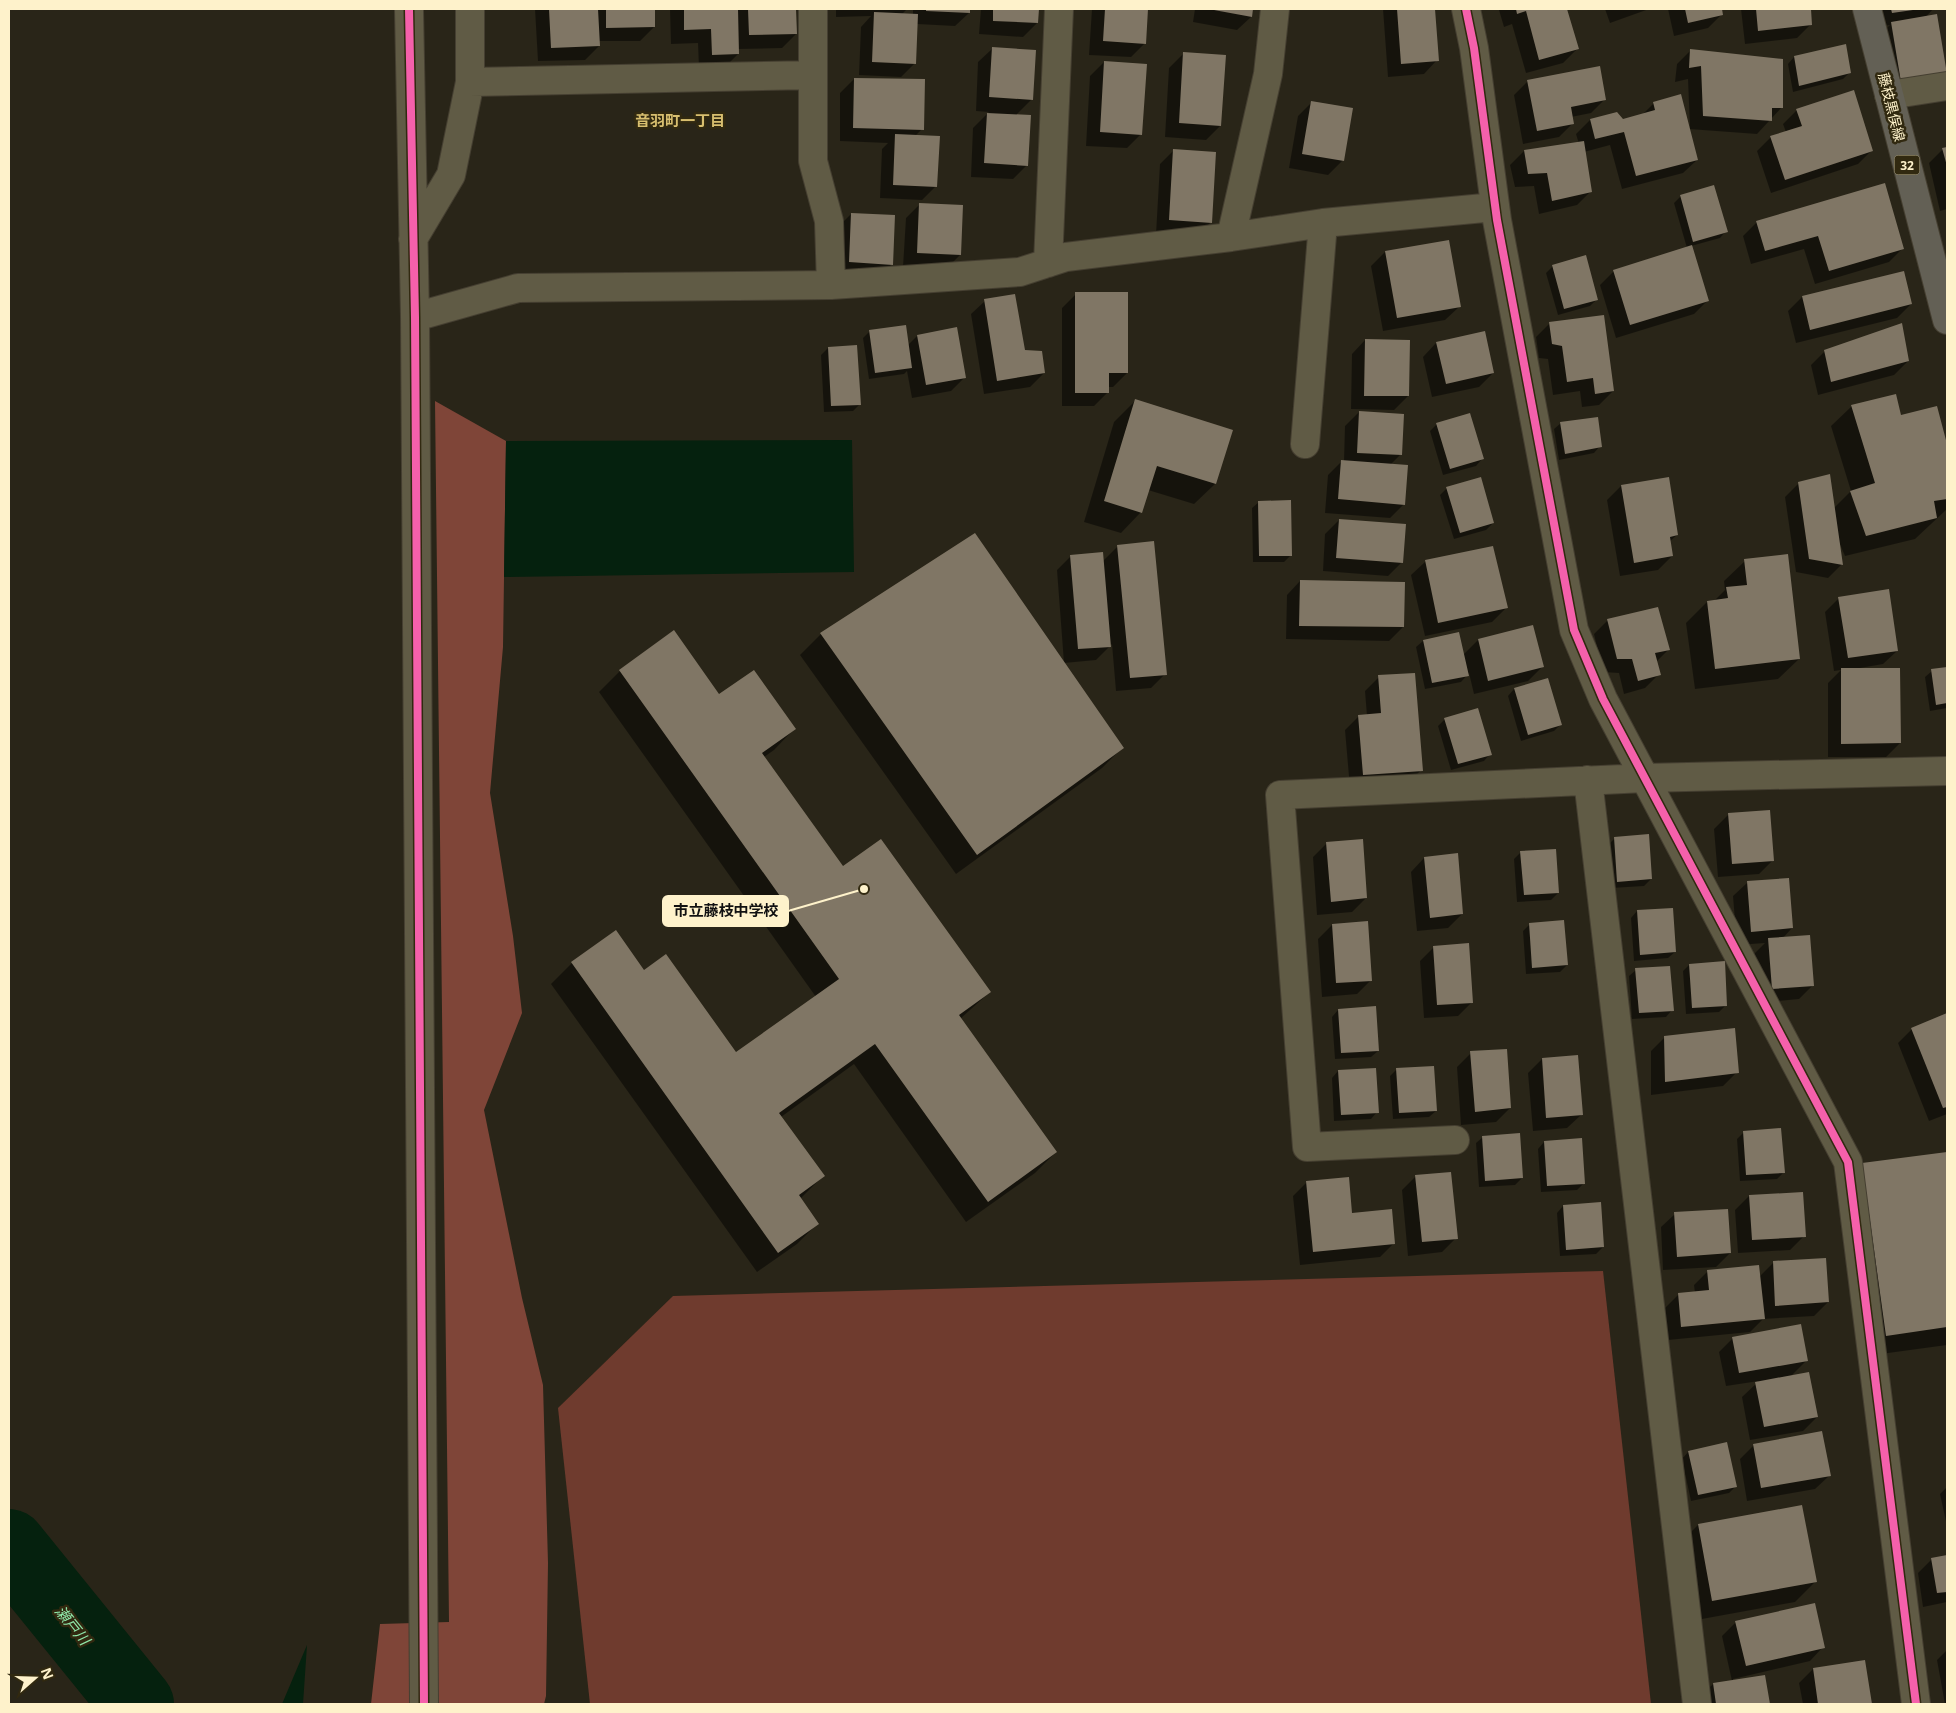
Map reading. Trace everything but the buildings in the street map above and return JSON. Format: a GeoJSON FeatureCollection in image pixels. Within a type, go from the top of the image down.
{"type":"FeatureCollection","features":[{"type":"Feature","properties":{"kind":"main road","name":"藤枝黒俣線"},"geometry":{"type":"LineString","coordinates":[[1867,9],[1947,320]]}},
{"type":"Feature","properties":{"kind":"street"},"geometry":{"type":"LineString","coordinates":[[410,9],[415,317],[424,1704]]}},
{"type":"Feature","properties":{"kind":"street"},"geometry":{"type":"LineString","coordinates":[[413,239],[451,175],[470,82],[470,9]]}},
{"type":"Feature","properties":{"kind":"street"},"geometry":{"type":"LineString","coordinates":[[813,9],[813,161],[828,221],[831,285]]}},
{"type":"Feature","properties":{"kind":"street"},"geometry":{"type":"LineString","coordinates":[[1048,263],[1059,9]]}},
{"type":"Feature","properties":{"kind":"street"},"geometry":{"type":"LineString","coordinates":[[1231,237],[1268,74],[1275,9]]}},
{"type":"Feature","properties":{"kind":"street"},"geometry":{"type":"LineString","coordinates":[[1466,9],[1474,48],[1495,207],[1574,630],[1602,699],[1848,1162],[1916,1704]]}},
{"type":"Feature","properties":{"kind":"street"},"geometry":{"type":"LineString","coordinates":[[470,82],[813,75]]}},
{"type":"Feature","properties":{"kind":"street"},"geometry":{"type":"LineString","coordinates":[[1889,95],[1947,86]]}},
{"type":"Feature","properties":{"kind":"street"},"geometry":{"type":"LineString","coordinates":[[415,317],[518,288],[831,285],[1020,272],[1066,257],[1231,237],[1323,223],[1495,207]]}},
{"type":"Feature","properties":{"kind":"street"},"geometry":{"type":"LineString","coordinates":[[1305,444],[1323,223]]}},
{"type":"Feature","properties":{"kind":"street"},"geometry":{"type":"LineString","coordinates":[[1455,1140],[1307,1147],[1280,795],[1588,780],[1947,770]]}},
{"type":"Feature","properties":{"kind":"street"},"geometry":{"type":"LineString","coordinates":[[1588,780],[1697,1704]]}},
{"type":"Feature","properties":{"kind":"shaded area"},"geometry":{"type":"Polygon","coordinates":[[[435,401],[506,441],[503,647],[490,793],[513,936],[522,1013],[484,1110],[522,1298],[543,1385],[548,1563],[546,1696],[544,1704],[371,1704],[380,1624],[449,1622],[435,401]]]}},
{"type":"Feature","properties":{"kind":"shaded area"},"geometry":{"type":"Polygon","coordinates":[[[852,440],[854,572],[504,577],[506,441],[852,440]]]}},
{"type":"Feature","properties":{"kind":"shaded area"},"geometry":{"type":"Polygon","coordinates":[[[1603,1271],[1651,1704],[590,1704],[558,1408],[673,1296],[1603,1271]]]}},
{"type":"Feature","properties":{"kind":"shaded area"},"geometry":{"type":"Polygon","coordinates":[[[307,1645],[303,1704],[282,1704],[307,1645]]]}},
{"type":"Feature","properties":{"kind":"waterway","name":"瀬戸川"},"geometry":{"type":"LineString","coordinates":[[9,1546],[137,1704]]}},
{"type":"Feature","properties":{"kind":"cycle path"},"geometry":{"type":"LineString","coordinates":[[409,9],[415,317],[424,1704]]}},
{"type":"Feature","properties":{"kind":"cycle path"},"geometry":{"type":"LineString","coordinates":[[1466,9],[1474,48],[1497,220],[1574,630],[1603,699],[1848,1162],[1916,1704]]}},
{"type":"Feature","properties":{"kind":"place","name":"市立藤枝中学校"},"geometry":{"type":"Point","coordinates":[864,889]}},
{"type":"Feature","properties":{"kind":"district","name":"音羽町一丁目"},"geometry":{"type":"Point","coordinates":[680,120]}}]}
